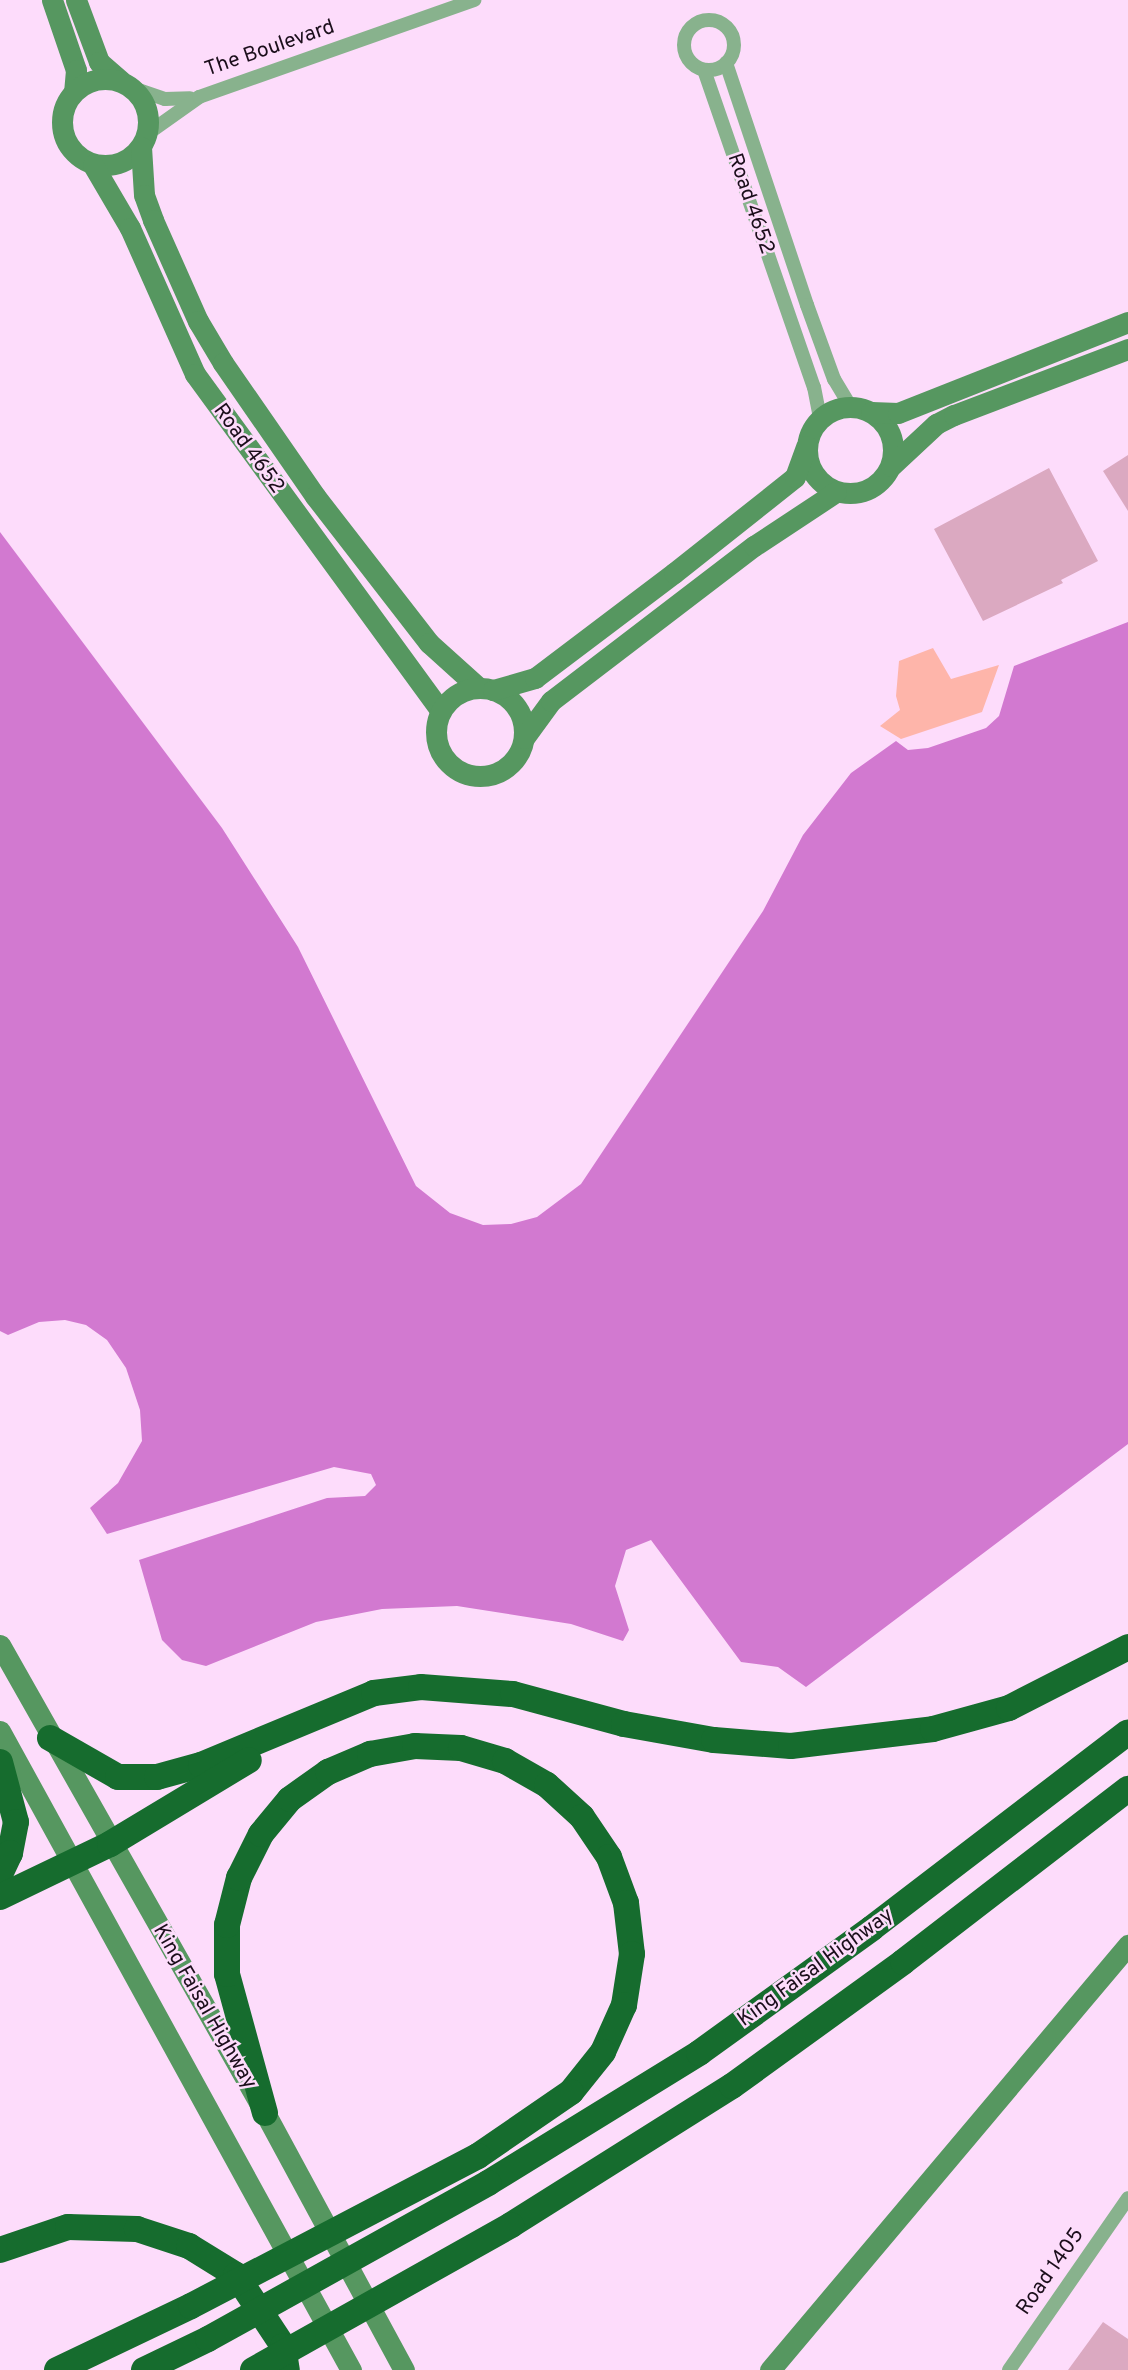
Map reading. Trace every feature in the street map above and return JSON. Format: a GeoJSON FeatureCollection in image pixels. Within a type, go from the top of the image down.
{"type":"FeatureCollection","features":[{"type":"Feature","properties":{"kind":"highway"},"geometry":{"type":"LineString","coordinates":[[50,1738],[118,1777],[158,1777],[201,1765],[374,1693],[421,1687],[513,1693],[624,1724],[714,1740],[791,1746],[933,1729],[1009,1707],[1128,1647]]}},
{"type":"Feature","properties":{"kind":"highway"},"geometry":{"type":"LineString","coordinates":[[0,1897],[110,1844],[325,1714]]}},
{"type":"Feature","properties":{"kind":"highway","name":"King Faisal Highway"},"geometry":{"type":"LineString","coordinates":[[144,2370],[208,2339],[488,2183],[699,2053],[872,1928],[1128,1732]]}},
{"type":"Feature","properties":{"kind":"highway"},"geometry":{"type":"LineString","coordinates":[[57,2370],[191,2306],[478,2156],[571,2092],[603,2052],[624,2005],[632,1954],[626,1903],[609,1857],[582,1817],[547,1785],[505,1761],[461,1748],[415,1746],[381,1752],[327,1772],[290,1799],[261,1834],[239,1878],[228,1925],[227,1974],[265,2113]]}},
{"type":"Feature","properties":{"kind":"highway"},"geometry":{"type":"LineString","coordinates":[[0,1762],[16,1822],[10,1853],[0,1874]]}},
{"type":"Feature","properties":{"kind":"highway"},"geometry":{"type":"LineString","coordinates":[[253,2370],[511,2225],[732,2086],[1128,1789]]}},
{"type":"Feature","properties":{"kind":"highway"},"geometry":{"type":"LineString","coordinates":[[0,2250],[68,2227],[137,2229],[189,2246],[236,2275],[283,2346],[287,2370]]}},
{"type":"Feature","properties":{"kind":"street"},"geometry":{"type":"LineString","coordinates":[[52,0],[76,70],[74,91]]}},
{"type":"Feature","properties":{"kind":"street"},"geometry":{"type":"LineString","coordinates":[[76,0],[99,62],[128,85],[146,107],[144,140],[128,159],[111,165],[93,164],[77,156],[63,133],[64,106],[74,91],[89,81],[128,85]]}},
{"type":"Feature","properties":{"kind":"street","name":"The Boulevard"},"geometry":{"type":"LineString","coordinates":[[128,85],[165,99],[199,97],[474,0]]}},
{"type":"Feature","properties":{"kind":"street","name":"Road 4652"},"geometry":{"type":"LineString","coordinates":[[820,419],[814,387],[704,70],[688,60],[684,51],[687,32],[702,21],[711,20],[728,28],[734,46],[726,63],[807,305],[834,379],[861,409]]}},
{"type":"Feature","properties":{"kind":"street"},"geometry":{"type":"LineString","coordinates":[[704,70],[726,63]]}},
{"type":"Feature","properties":{"kind":"street","name":"The Boulevard"},"geometry":{"type":"LineString","coordinates":[[144,140],[199,97]]}},
{"type":"Feature","properties":{"kind":"street","name":"Road 4652"},"geometry":{"type":"LineString","coordinates":[[144,140],[144,195],[198,321],[223,363],[315,496],[429,643],[486,689]]}},
{"type":"Feature","properties":{"kind":"street","name":"Road 4652"},"geometry":{"type":"LineString","coordinates":[[93,164],[130,228],[195,374],[441,711]]}},
{"type":"Feature","properties":{"kind":"street"},"geometry":{"type":"LineString","coordinates":[[1128,322],[898,413],[861,409],[820,419],[794,477],[674,573],[535,678],[451,699],[441,711],[437,744],[461,772],[495,774],[519,754],[524,738],[551,701],[754,546],[836,492],[862,492],[884,477],[891,466],[936,425],[954,415],[1128,349]]}},
{"type":"Feature","properties":{"kind":"street"},"geometry":{"type":"LineString","coordinates":[[861,409],[891,435],[891,466]]}},
{"type":"Feature","properties":{"kind":"street"},"geometry":{"type":"LineString","coordinates":[[806,446],[813,474],[836,492]]}},
{"type":"Feature","properties":{"kind":"street"},"geometry":{"type":"LineString","coordinates":[[486,689],[516,707],[524,738]]}},
{"type":"Feature","properties":{"kind":"street","name":"King Faisal Highway"},"geometry":{"type":"LineString","coordinates":[[0,1645],[110,1844],[265,2113],[404,2370]]}},
{"type":"Feature","properties":{"kind":"street"},"geometry":{"type":"LineString","coordinates":[[0,1731],[351,2370]]}},
{"type":"Feature","properties":{"kind":"street"},"geometry":{"type":"LineString","coordinates":[[770,2370],[1128,1945]]}},
{"type":"Feature","properties":{"kind":"street","name":"Road 1405"},"geometry":{"type":"LineString","coordinates":[[1009,2370],[1128,2198]]}},
{"type":"Feature","properties":{"kind":"shaded area"},"geometry":{"type":"Polygon","coordinates":[[[0,532],[222,828],[298,947],[416,1186],[450,1213],[483,1225],[511,1224],[537,1217],[581,1184],[763,911],[803,835],[851,773],[896,741],[908,750],[928,748],[986,728],[999,716],[1014,666],[1128,622],[1128,1444],[806,1687],[778,1667],[741,1662],[651,1540],[626,1550],[615,1586],[629,1630],[623,1641],[571,1624],[457,1606],[382,1609],[316,1622],[206,1666],[182,1660],[162,1640],[139,1560],[327,1498],[365,1496],[376,1485],[371,1474],[334,1467],[107,1534],[90,1508],[118,1483],[142,1441],[140,1410],[126,1368],[107,1340],[86,1325],[65,1320],[39,1322],[8,1335],[0,1331],[0,532]]]}},
{"type":"Feature","properties":{"kind":"shaded area"},"geometry":{"type":"Polygon","coordinates":[[[933,648],[951,679],[999,665],[982,712],[901,739],[880,726],[900,710],[896,696],[899,661],[933,648]]]}},
{"type":"Feature","properties":{"kind":"building"},"geometry":{"type":"Polygon","coordinates":[[[1128,455],[1128,511],[1103,471],[1128,455]]]}},
{"type":"Feature","properties":{"kind":"building"},"geometry":{"type":"Polygon","coordinates":[[[1049,468],[1098,561],[1061,580],[1063,583],[983,621],[934,529],[1049,468]]]}},
{"type":"Feature","properties":{"kind":"building"},"geometry":{"type":"Polygon","coordinates":[[[1103,2322],[1128,2339],[1128,2370],[1068,2370],[1103,2322]]]}}]}
